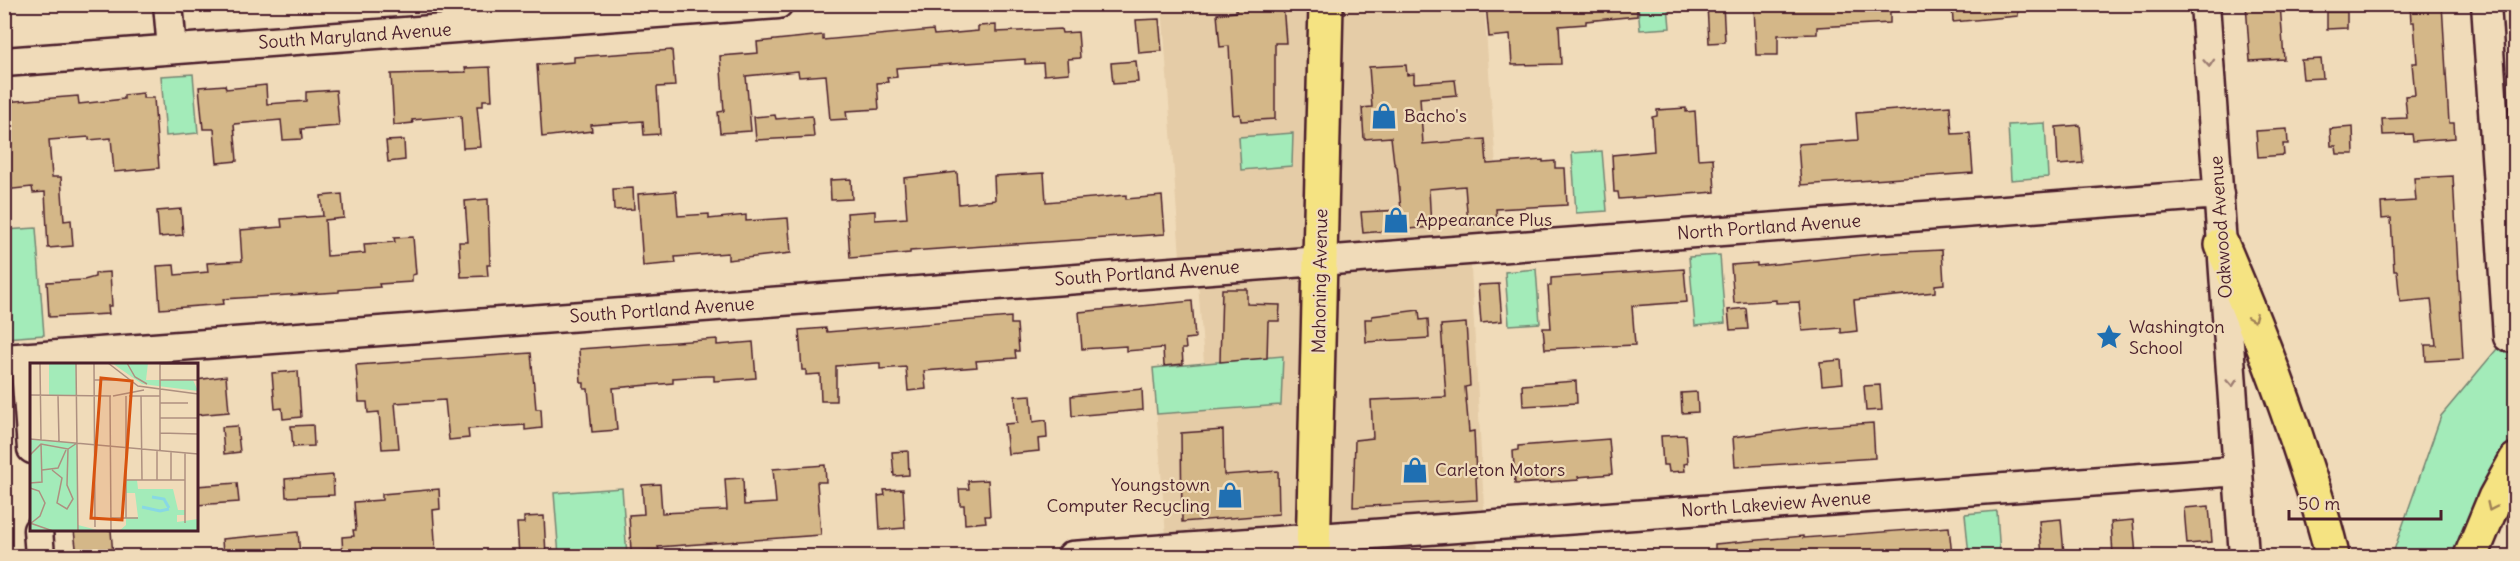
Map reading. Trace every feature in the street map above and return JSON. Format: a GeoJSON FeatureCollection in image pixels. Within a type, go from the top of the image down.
{"type":"FeatureCollection","features":[{"type":"Feature","properties":{"kind":"main road","name":"Mahoning Avenue"},"geometry":{"type":"LineString","coordinates":[[1313,547],[1326,4]]}},
{"type":"Feature","properties":{"kind":"main road"},"geometry":{"type":"LineString","coordinates":[[2222,245],[2258,329],[2292,422],[2332,556]]}},
{"type":"Feature","properties":{"kind":"main road"},"geometry":{"type":"LineString","coordinates":[[2471,556],[2490,509],[2516,460]]}},
{"type":"Feature","properties":{"kind":"street"},"geometry":{"type":"LineString","coordinates":[[168,4],[172,49]]}},
{"type":"Feature","properties":{"kind":"street","name":"South Maryland Avenue"},"geometry":{"type":"LineString","coordinates":[[4,62],[778,4]]}},
{"type":"Feature","properties":{"kind":"street","name":"Oakwood Avenue"},"geometry":{"type":"LineString","coordinates":[[2205,4],[2244,556]]}},
{"type":"Feature","properties":{"kind":"street"},"geometry":{"type":"LineString","coordinates":[[2486,4],[2508,337]]}},
{"type":"Feature","properties":{"kind":"street","name":"North Portland Avenue"},"geometry":{"type":"LineString","coordinates":[[1320,260],[2218,194]]}},
{"type":"Feature","properties":{"kind":"street","name":"South Portland Avenue"},"geometry":{"type":"LineString","coordinates":[[15,358],[1320,260]]}},
{"type":"Feature","properties":{"kind":"street"},"geometry":{"type":"LineString","coordinates":[[15,358],[30,438]]}},
{"type":"Feature","properties":{"kind":"street","name":"North Lakeview Avenue"},"geometry":{"type":"LineString","coordinates":[[1072,556],[1313,547],[2238,471]]}},
{"type":"Feature","properties":{"kind":"street"},"geometry":{"type":"LineString","coordinates":[[38,531],[40,556]]}},
{"type":"Feature","properties":{"kind":"shaded area"},"geometry":{"type":"Polygon","coordinates":[[[1162,5],[1484,5],[1502,247],[1470,250],[1485,526],[1477,527],[1478,556],[1146,556],[1167,549],[1153,368],[1204,363],[1197,270],[1181,271],[1162,5]]]}},
{"type":"Feature","properties":{"kind":"green space"},"geometry":{"type":"Polygon","coordinates":[[[1638,5],[1668,5],[1670,28],[1640,30],[1638,5]]]}},
{"type":"Feature","properties":{"kind":"green space"},"geometry":{"type":"Polygon","coordinates":[[[193,74],[198,133],[166,136],[161,76],[193,74]]]}},
{"type":"Feature","properties":{"kind":"green space"},"geometry":{"type":"Polygon","coordinates":[[[2045,123],[2048,177],[2011,180],[2008,125],[2045,123]]]}},
{"type":"Feature","properties":{"kind":"green space"},"geometry":{"type":"Polygon","coordinates":[[[1293,133],[1292,166],[1241,170],[1239,137],[1293,133]]]}},
{"type":"Feature","properties":{"kind":"green space"},"geometry":{"type":"Polygon","coordinates":[[[1602,151],[1607,211],[1576,213],[1572,153],[1602,151]]]}},
{"type":"Feature","properties":{"kind":"green space"},"geometry":{"type":"Polygon","coordinates":[[[36,228],[44,335],[5,338],[5,230],[36,228]]]}},
{"type":"Feature","properties":{"kind":"green space"},"geometry":{"type":"Polygon","coordinates":[[[1720,255],[1725,323],[1695,326],[1689,257],[1720,255]]]}},
{"type":"Feature","properties":{"kind":"green space"},"geometry":{"type":"Polygon","coordinates":[[[1536,269],[1540,323],[1509,325],[1505,272],[1536,269]]]}},
{"type":"Feature","properties":{"kind":"green space"},"geometry":{"type":"Polygon","coordinates":[[[2515,284],[2515,460],[2471,556],[2392,556],[2441,416],[2507,337],[2515,284]]]}},
{"type":"Feature","properties":{"kind":"green space"},"geometry":{"type":"Polygon","coordinates":[[[1283,356],[1281,405],[1157,414],[1153,368],[1283,356]]]}},
{"type":"Feature","properties":{"kind":"green space"},"geometry":{"type":"Polygon","coordinates":[[[4,389],[10,457],[5,458],[4,389]]]}},
{"type":"Feature","properties":{"kind":"green space"},"geometry":{"type":"Polygon","coordinates":[[[622,488],[627,556],[559,556],[554,493],[622,488]]]}},
{"type":"Feature","properties":{"kind":"green space"},"geometry":{"type":"Polygon","coordinates":[[[1997,511],[2000,556],[1969,556],[1965,514],[1997,511]]]}},
{"type":"Feature","properties":{"kind":"building"},"geometry":{"type":"Polygon","coordinates":[[[1236,4],[1283,4],[1286,43],[1275,43],[1275,119],[1241,121],[1240,114],[1233,115],[1229,46],[1220,47],[1217,14],[1236,12],[1236,4]]]}},
{"type":"Feature","properties":{"kind":"building"},"geometry":{"type":"Polygon","coordinates":[[[1486,4],[1637,4],[1637,16],[1559,26],[1561,64],[1512,65],[1510,35],[1489,37],[1486,4]]]}},
{"type":"Feature","properties":{"kind":"building"},"geometry":{"type":"Polygon","coordinates":[[[1707,4],[1723,4],[1725,42],[1709,43],[1707,4]]]}},
{"type":"Feature","properties":{"kind":"building"},"geometry":{"type":"Polygon","coordinates":[[[1754,4],[1890,6],[1890,23],[1817,27],[1817,34],[1778,35],[1778,55],[1756,55],[1754,4]]]}},
{"type":"Feature","properties":{"kind":"building"},"geometry":{"type":"Polygon","coordinates":[[[1952,4],[2018,4],[2018,16],[1953,22],[1952,4]]]}},
{"type":"Feature","properties":{"kind":"building"},"geometry":{"type":"Polygon","coordinates":[[[2246,4],[2280,4],[2284,59],[2250,61],[2246,4]]]}},
{"type":"Feature","properties":{"kind":"building"},"geometry":{"type":"Polygon","coordinates":[[[2442,4],[2449,123],[2454,123],[2455,138],[2413,141],[2412,134],[2383,135],[2382,119],[2407,118],[2405,96],[2415,95],[2412,63],[2417,63],[2414,22],[2411,22],[2410,6],[2442,4]]]}},
{"type":"Feature","properties":{"kind":"building"},"geometry":{"type":"Polygon","coordinates":[[[2327,12],[2347,12],[2347,28],[2327,29],[2327,12]]]}},
{"type":"Feature","properties":{"kind":"building"},"geometry":{"type":"Polygon","coordinates":[[[1159,19],[1162,51],[1139,53],[1136,20],[1159,19]]]}},
{"type":"Feature","properties":{"kind":"building"},"geometry":{"type":"Polygon","coordinates":[[[996,25],[996,32],[1061,29],[1062,33],[1078,32],[1080,58],[1068,59],[1069,73],[1044,75],[1043,63],[1025,64],[1025,59],[896,68],[897,77],[887,78],[888,82],[877,83],[879,109],[846,111],[847,119],[830,120],[826,75],[799,77],[798,71],[746,76],[751,131],[720,133],[718,112],[724,111],[720,56],[758,53],[757,42],[823,35],[823,40],[933,30],[934,35],[978,31],[978,26],[996,25]]]}},
{"type":"Feature","properties":{"kind":"building"},"geometry":{"type":"Polygon","coordinates":[[[672,50],[675,86],[657,87],[660,134],[644,135],[643,121],[591,125],[592,131],[542,137],[537,65],[574,62],[574,57],[672,50]]]}},
{"type":"Feature","properties":{"kind":"building"},"geometry":{"type":"Polygon","coordinates":[[[2321,59],[2323,78],[2303,79],[2301,60],[2321,59]]]}},
{"type":"Feature","properties":{"kind":"building"},"geometry":{"type":"Polygon","coordinates":[[[1136,61],[1138,82],[1113,84],[1111,63],[1136,61]]]}},
{"type":"Feature","properties":{"kind":"building"},"geometry":{"type":"Polygon","coordinates":[[[1406,65],[1407,75],[1414,74],[1414,83],[1455,80],[1457,95],[1420,98],[1423,144],[1485,139],[1487,164],[1555,161],[1555,168],[1565,168],[1567,205],[1496,209],[1497,222],[1468,225],[1465,186],[1429,189],[1431,227],[1363,233],[1361,212],[1401,210],[1397,167],[1394,163],[1391,137],[1364,139],[1362,108],[1372,107],[1369,67],[1406,65]]]}},
{"type":"Feature","properties":{"kind":"building"},"geometry":{"type":"Polygon","coordinates":[[[490,67],[492,100],[483,100],[483,106],[477,106],[481,147],[463,148],[461,116],[412,120],[413,123],[394,125],[391,74],[466,72],[465,68],[490,67]]]}},
{"type":"Feature","properties":{"kind":"building"},"geometry":{"type":"Polygon","coordinates":[[[225,85],[226,89],[266,85],[267,104],[306,101],[306,92],[336,90],[339,126],[301,129],[302,139],[283,140],[281,120],[234,124],[237,161],[217,163],[214,129],[203,129],[199,87],[225,85]]]}},
{"type":"Feature","properties":{"kind":"building"},"geometry":{"type":"Polygon","coordinates":[[[143,93],[143,98],[154,98],[159,168],[114,172],[111,138],[49,140],[52,177],[61,177],[64,221],[71,220],[73,246],[48,248],[45,192],[33,193],[32,187],[4,190],[4,102],[78,96],[79,104],[124,99],[124,95],[143,93]]]}},
{"type":"Feature","properties":{"kind":"building"},"geometry":{"type":"Polygon","coordinates":[[[1950,106],[1952,134],[1970,133],[1973,173],[1801,185],[1798,144],[1858,140],[1856,113],[1950,106]]]}},
{"type":"Feature","properties":{"kind":"building"},"geometry":{"type":"Polygon","coordinates":[[[1686,108],[1686,112],[1695,111],[1698,159],[1713,158],[1715,192],[1619,199],[1618,192],[1614,192],[1612,155],[1654,151],[1652,117],[1657,116],[1657,110],[1686,108]]]}},
{"type":"Feature","properties":{"kind":"building"},"geometry":{"type":"Polygon","coordinates":[[[775,115],[776,119],[812,116],[814,137],[756,140],[754,117],[775,115]]]}},
{"type":"Feature","properties":{"kind":"building"},"geometry":{"type":"Polygon","coordinates":[[[2080,125],[2083,163],[2058,165],[2056,127],[2080,125]]]}},
{"type":"Feature","properties":{"kind":"building"},"geometry":{"type":"Polygon","coordinates":[[[2353,127],[2354,154],[2337,154],[2336,146],[2331,146],[2330,129],[2353,127]]]}},
{"type":"Feature","properties":{"kind":"building"},"geometry":{"type":"Polygon","coordinates":[[[2287,129],[2288,144],[2283,144],[2284,155],[2258,157],[2256,131],[2287,129]]]}},
{"type":"Feature","properties":{"kind":"building"},"geometry":{"type":"Polygon","coordinates":[[[404,140],[405,160],[388,162],[386,141],[404,140]]]}},
{"type":"Feature","properties":{"kind":"building"},"geometry":{"type":"Polygon","coordinates":[[[957,172],[959,204],[995,200],[994,176],[1044,173],[1046,202],[1126,195],[1126,199],[1162,196],[1165,234],[910,251],[910,253],[850,258],[847,213],[875,211],[875,220],[907,218],[904,178],[957,172]]]}},
{"type":"Feature","properties":{"kind":"building"},"geometry":{"type":"Polygon","coordinates":[[[2453,176],[2463,359],[2426,361],[2425,345],[2436,345],[2431,299],[2400,302],[2397,271],[2394,271],[2391,218],[2382,219],[2381,203],[2416,201],[2414,178],[2453,176]]]}},
{"type":"Feature","properties":{"kind":"building"},"geometry":{"type":"Polygon","coordinates":[[[851,179],[852,199],[831,200],[830,180],[851,179]]]}},
{"type":"Feature","properties":{"kind":"building"},"geometry":{"type":"Polygon","coordinates":[[[633,188],[634,209],[614,210],[613,189],[633,188]]]}},
{"type":"Feature","properties":{"kind":"building"},"geometry":{"type":"Polygon","coordinates":[[[676,191],[678,216],[709,214],[709,219],[746,215],[746,221],[788,218],[791,253],[728,260],[728,253],[675,257],[676,263],[643,266],[638,194],[676,191]]]}},
{"type":"Feature","properties":{"kind":"building"},"geometry":{"type":"Polygon","coordinates":[[[342,194],[344,218],[325,220],[327,256],[365,253],[364,244],[395,242],[394,238],[413,237],[416,274],[412,275],[412,282],[379,284],[380,287],[339,290],[339,292],[223,299],[224,304],[160,309],[157,266],[174,265],[175,275],[208,272],[207,263],[242,261],[240,230],[282,227],[281,219],[323,216],[321,196],[342,194]]]}},
{"type":"Feature","properties":{"kind":"building"},"geometry":{"type":"Polygon","coordinates":[[[488,199],[490,265],[487,265],[488,276],[461,277],[459,242],[468,242],[465,201],[488,199]]]}},
{"type":"Feature","properties":{"kind":"building"},"geometry":{"type":"Polygon","coordinates":[[[181,209],[183,235],[159,237],[157,211],[181,209]]]}},
{"type":"Feature","properties":{"kind":"building"},"geometry":{"type":"Polygon","coordinates":[[[1942,250],[1944,284],[1935,285],[1935,292],[1854,300],[1857,331],[1841,333],[1841,328],[1802,331],[1799,302],[1776,303],[1776,300],[1734,303],[1731,265],[1757,263],[1757,266],[1881,253],[1942,250]]]}},
{"type":"Feature","properties":{"kind":"building"},"geometry":{"type":"Polygon","coordinates":[[[1684,269],[1687,302],[1632,306],[1635,345],[1545,349],[1543,328],[1551,328],[1548,286],[1551,286],[1551,278],[1684,269]]]}},
{"type":"Feature","properties":{"kind":"building"},"geometry":{"type":"Polygon","coordinates":[[[110,272],[112,306],[108,306],[109,314],[49,317],[47,282],[84,280],[95,277],[95,273],[110,272]]]}},
{"type":"Feature","properties":{"kind":"building"},"geometry":{"type":"Polygon","coordinates":[[[1499,284],[1502,321],[1481,323],[1478,285],[1499,284]]]}},
{"type":"Feature","properties":{"kind":"building"},"geometry":{"type":"Polygon","coordinates":[[[1222,289],[1247,289],[1247,304],[1280,305],[1279,321],[1268,321],[1267,358],[1220,362],[1222,289]]]}},
{"type":"Feature","properties":{"kind":"building"},"geometry":{"type":"Polygon","coordinates":[[[1192,301],[1195,338],[1185,339],[1186,349],[1182,349],[1183,364],[1164,366],[1163,348],[1126,351],[1126,346],[1082,349],[1079,312],[1192,301]]]}},
{"type":"Feature","properties":{"kind":"building"},"geometry":{"type":"Polygon","coordinates":[[[1746,308],[1748,329],[1730,330],[1728,310],[1746,308]]]}},
{"type":"Feature","properties":{"kind":"building"},"geometry":{"type":"Polygon","coordinates":[[[1419,310],[1420,320],[1428,319],[1429,338],[1366,342],[1365,319],[1372,319],[1372,316],[1419,310]]]}},
{"type":"Feature","properties":{"kind":"building"},"geometry":{"type":"Polygon","coordinates":[[[1011,317],[1011,324],[1017,324],[1019,351],[1015,351],[1016,358],[976,361],[977,367],[924,371],[926,389],[908,391],[906,367],[880,369],[880,363],[836,366],[836,401],[821,401],[820,374],[806,375],[806,370],[802,370],[799,330],[826,328],[827,332],[1011,317]]]}},
{"type":"Feature","properties":{"kind":"building","name":"Carleton Motors"},"geometry":{"type":"Polygon","coordinates":[[[1466,323],[1470,386],[1465,387],[1469,432],[1474,431],[1477,500],[1353,507],[1355,440],[1373,438],[1371,400],[1446,397],[1441,325],[1466,323]]]}},
{"type":"Feature","properties":{"kind":"building"},"geometry":{"type":"Polygon","coordinates":[[[717,339],[717,345],[753,342],[756,378],[714,381],[714,376],[673,378],[673,383],[613,388],[617,430],[592,432],[588,389],[584,389],[584,383],[581,383],[579,349],[717,339]]]}},
{"type":"Feature","properties":{"kind":"building"},"geometry":{"type":"Polygon","coordinates":[[[531,353],[536,409],[541,409],[542,428],[525,430],[525,425],[468,429],[469,438],[449,440],[445,400],[395,403],[399,448],[382,449],[379,412],[368,413],[367,402],[359,402],[356,365],[531,353]]]}},
{"type":"Feature","properties":{"kind":"building"},"geometry":{"type":"Polygon","coordinates":[[[1841,360],[1843,383],[1822,385],[1820,362],[1841,360]]]}},
{"type":"Feature","properties":{"kind":"building"},"geometry":{"type":"Polygon","coordinates":[[[298,371],[301,417],[283,419],[282,408],[275,409],[272,373],[298,371]]]}},
{"type":"Feature","properties":{"kind":"building"},"geometry":{"type":"Polygon","coordinates":[[[226,376],[229,412],[198,415],[198,380],[226,376]]]}},
{"type":"Feature","properties":{"kind":"building"},"geometry":{"type":"Polygon","coordinates":[[[1576,381],[1577,403],[1523,406],[1522,385],[1576,381]]]}},
{"type":"Feature","properties":{"kind":"building"},"geometry":{"type":"Polygon","coordinates":[[[1880,385],[1882,410],[1866,411],[1864,386],[1880,385]]]}},
{"type":"Feature","properties":{"kind":"building"},"geometry":{"type":"Polygon","coordinates":[[[1142,389],[1143,410],[1072,416],[1071,396],[1142,389]]]}},
{"type":"Feature","properties":{"kind":"building"},"geometry":{"type":"Polygon","coordinates":[[[1697,392],[1698,412],[1682,413],[1681,393],[1697,392]]]}},
{"type":"Feature","properties":{"kind":"building"},"geometry":{"type":"Polygon","coordinates":[[[1031,395],[1033,422],[1046,420],[1047,438],[1038,439],[1039,451],[1008,454],[1005,424],[1017,423],[1015,396],[1031,395]]]}},
{"type":"Feature","properties":{"kind":"building"},"geometry":{"type":"Polygon","coordinates":[[[1873,423],[1875,458],[1735,467],[1733,437],[1812,427],[1873,423]]]}},
{"type":"Feature","properties":{"kind":"building"},"geometry":{"type":"Polygon","coordinates":[[[313,425],[314,446],[293,447],[291,426],[313,425]]]}},
{"type":"Feature","properties":{"kind":"building"},"geometry":{"type":"Polygon","coordinates":[[[237,426],[240,452],[224,454],[222,427],[237,426]]]}},
{"type":"Feature","properties":{"kind":"building","name":"Youngstown Computer Recycling"},"geometry":{"type":"Polygon","coordinates":[[[1223,430],[1224,475],[1278,471],[1279,514],[1182,522],[1181,433],[1223,430]]]}},
{"type":"Feature","properties":{"kind":"building"},"geometry":{"type":"Polygon","coordinates":[[[1686,435],[1688,463],[1684,464],[1685,471],[1669,472],[1668,465],[1663,465],[1661,436],[1686,435]]]}},
{"type":"Feature","properties":{"kind":"building"},"geometry":{"type":"Polygon","coordinates":[[[1609,439],[1612,474],[1578,477],[1579,480],[1515,484],[1513,451],[1518,450],[1518,446],[1609,439]]]}},
{"type":"Feature","properties":{"kind":"building"},"geometry":{"type":"Polygon","coordinates":[[[908,451],[909,475],[894,476],[892,452],[908,451]]]}},
{"type":"Feature","properties":{"kind":"building"},"geometry":{"type":"Polygon","coordinates":[[[825,465],[826,482],[817,482],[821,535],[631,551],[629,515],[644,514],[642,485],[660,484],[662,513],[727,510],[725,479],[743,478],[744,505],[776,503],[773,469],[825,465]]]}},
{"type":"Feature","properties":{"kind":"building"},"geometry":{"type":"Polygon","coordinates":[[[333,475],[334,495],[286,497],[285,479],[333,475]]]}},
{"type":"Feature","properties":{"kind":"building"},"geometry":{"type":"Polygon","coordinates":[[[988,480],[990,516],[985,516],[986,522],[965,524],[964,505],[960,505],[959,489],[969,489],[968,481],[988,480]]]}},
{"type":"Feature","properties":{"kind":"building"},"geometry":{"type":"Polygon","coordinates":[[[237,483],[239,502],[198,505],[198,486],[237,483]]]}},
{"type":"Feature","properties":{"kind":"building"},"geometry":{"type":"Polygon","coordinates":[[[439,489],[440,509],[433,510],[436,556],[343,556],[342,537],[354,536],[353,530],[356,530],[354,502],[382,500],[382,494],[439,489]]]}},
{"type":"Feature","properties":{"kind":"building"},"geometry":{"type":"Polygon","coordinates":[[[903,489],[905,528],[880,530],[878,496],[885,495],[884,490],[903,489]]]}},
{"type":"Feature","properties":{"kind":"building"},"geometry":{"type":"Polygon","coordinates":[[[2209,506],[2212,542],[2187,544],[2184,508],[2209,506]]]}},
{"type":"Feature","properties":{"kind":"building"},"geometry":{"type":"Polygon","coordinates":[[[544,516],[546,556],[519,556],[517,523],[524,523],[524,517],[544,516]]]}},
{"type":"Feature","properties":{"kind":"building"},"geometry":{"type":"Polygon","coordinates":[[[2061,519],[2064,554],[2042,556],[2039,521],[2061,519]]]}},
{"type":"Feature","properties":{"kind":"building"},"geometry":{"type":"Polygon","coordinates":[[[2133,520],[2136,556],[2113,556],[2111,522],[2133,520]]]}},
{"type":"Feature","properties":{"kind":"building"},"geometry":{"type":"Polygon","coordinates":[[[1949,527],[1952,556],[1715,556],[1715,544],[1949,527]]]}},
{"type":"Feature","properties":{"kind":"building"},"geometry":{"type":"Polygon","coordinates":[[[74,531],[111,531],[113,556],[77,556],[74,531]]]}},
{"type":"Feature","properties":{"kind":"building"},"geometry":{"type":"Polygon","coordinates":[[[298,532],[300,556],[223,556],[222,539],[298,532]]]}},
{"type":"Feature","properties":{"kind":"place","name":"Bacho's"},"geometry":{"type":"Point","coordinates":[1384,116]}},
{"type":"Feature","properties":{"kind":"place","name":"Appearance Plus"},"geometry":{"type":"Point","coordinates":[1396,220]}},
{"type":"Feature","properties":{"kind":"place","name":"Washington School"},"geometry":{"type":"Point","coordinates":[2109,337]}},
{"type":"Feature","properties":{"kind":"place","name":"Carleton Motors"},"geometry":{"type":"Point","coordinates":[1415,470]}},
{"type":"Feature","properties":{"kind":"place","name":"Youngstown Computer Recycling"},"geometry":{"type":"Point","coordinates":[1230,495]}}]}
